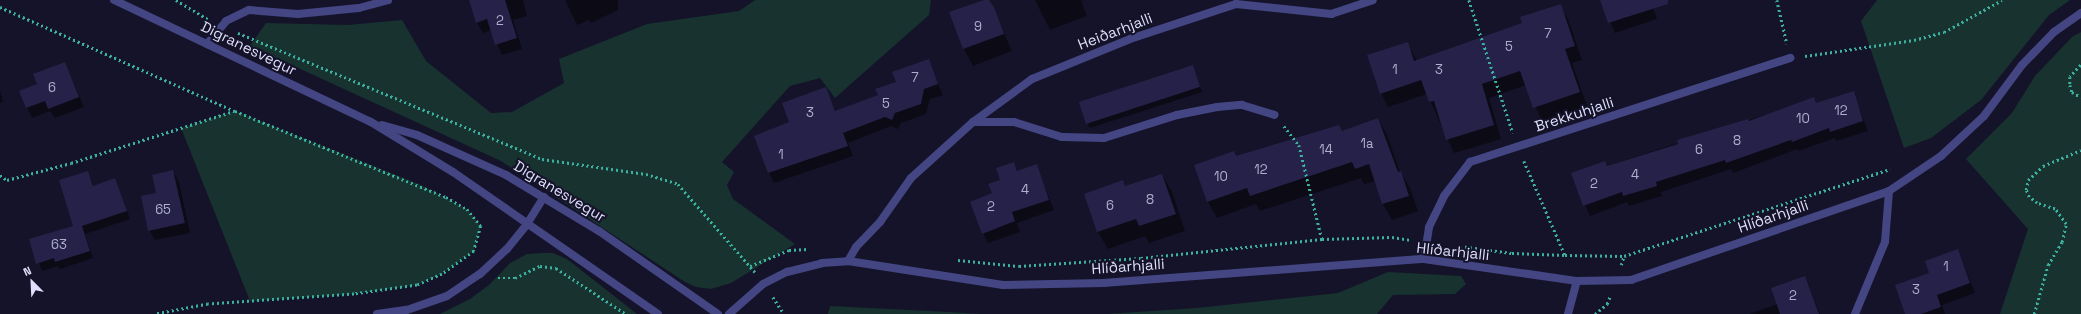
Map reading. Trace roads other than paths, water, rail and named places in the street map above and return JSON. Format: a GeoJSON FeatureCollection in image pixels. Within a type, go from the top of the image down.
{"type":"FeatureCollection","features":[{"type":"Feature","properties":{"kind":"street","name":"Digranesvegur"},"geometry":{"type":"LineString","coordinates":[[114,0],[372,122],[453,172],[658,314]]}},
{"type":"Feature","properties":{"kind":"street"},"geometry":{"type":"LineString","coordinates":[[207,44],[221,26],[249,10],[298,14],[359,8],[388,0]]}},
{"type":"Feature","properties":{"kind":"street","name":"Heiðarhjalli"},"geometry":{"type":"LineString","coordinates":[[848,261],[856,247],[880,222],[911,178],[973,122],[1032,79],[1130,39],[1236,4],[1331,14],[1373,0]]}},
{"type":"Feature","properties":{"kind":"street","name":"Hlíðarhjalli"},"geometry":{"type":"LineString","coordinates":[[729,314],[763,284],[787,272],[822,263],[848,261],[1003,285],[1103,283],[1424,259],[1577,281],[1631,280],[1889,191],[1941,156],[1984,116],[2022,65],[2054,32],[2081,13]]}},
{"type":"Feature","properties":{"kind":"street","name":"Brekkuhjalli"},"geometry":{"type":"LineString","coordinates":[[1424,259],[1429,227],[1444,196],[1470,162],[1791,58]]}},
{"type":"Feature","properties":{"kind":"street"},"geometry":{"type":"LineString","coordinates":[[973,122],[1014,122],[1062,136],[1104,138],[1177,115],[1217,107],[1242,105],[1275,115]]}},
{"type":"Feature","properties":{"kind":"street","name":"Digranesvegur"},"geometry":{"type":"LineString","coordinates":[[372,122],[417,135],[464,155],[544,197],[600,231],[718,314]]}},
{"type":"Feature","properties":{"kind":"street"},"geometry":{"type":"LineString","coordinates":[[1855,314],[1884,242],[1889,191]]}},
{"type":"Feature","properties":{"kind":"street"},"geometry":{"type":"LineString","coordinates":[[377,314],[407,310],[447,296],[487,268],[527,224],[544,197]]}},
{"type":"Feature","properties":{"kind":"street"},"geometry":{"type":"LineString","coordinates":[[1568,314],[1577,281]]}}]}
